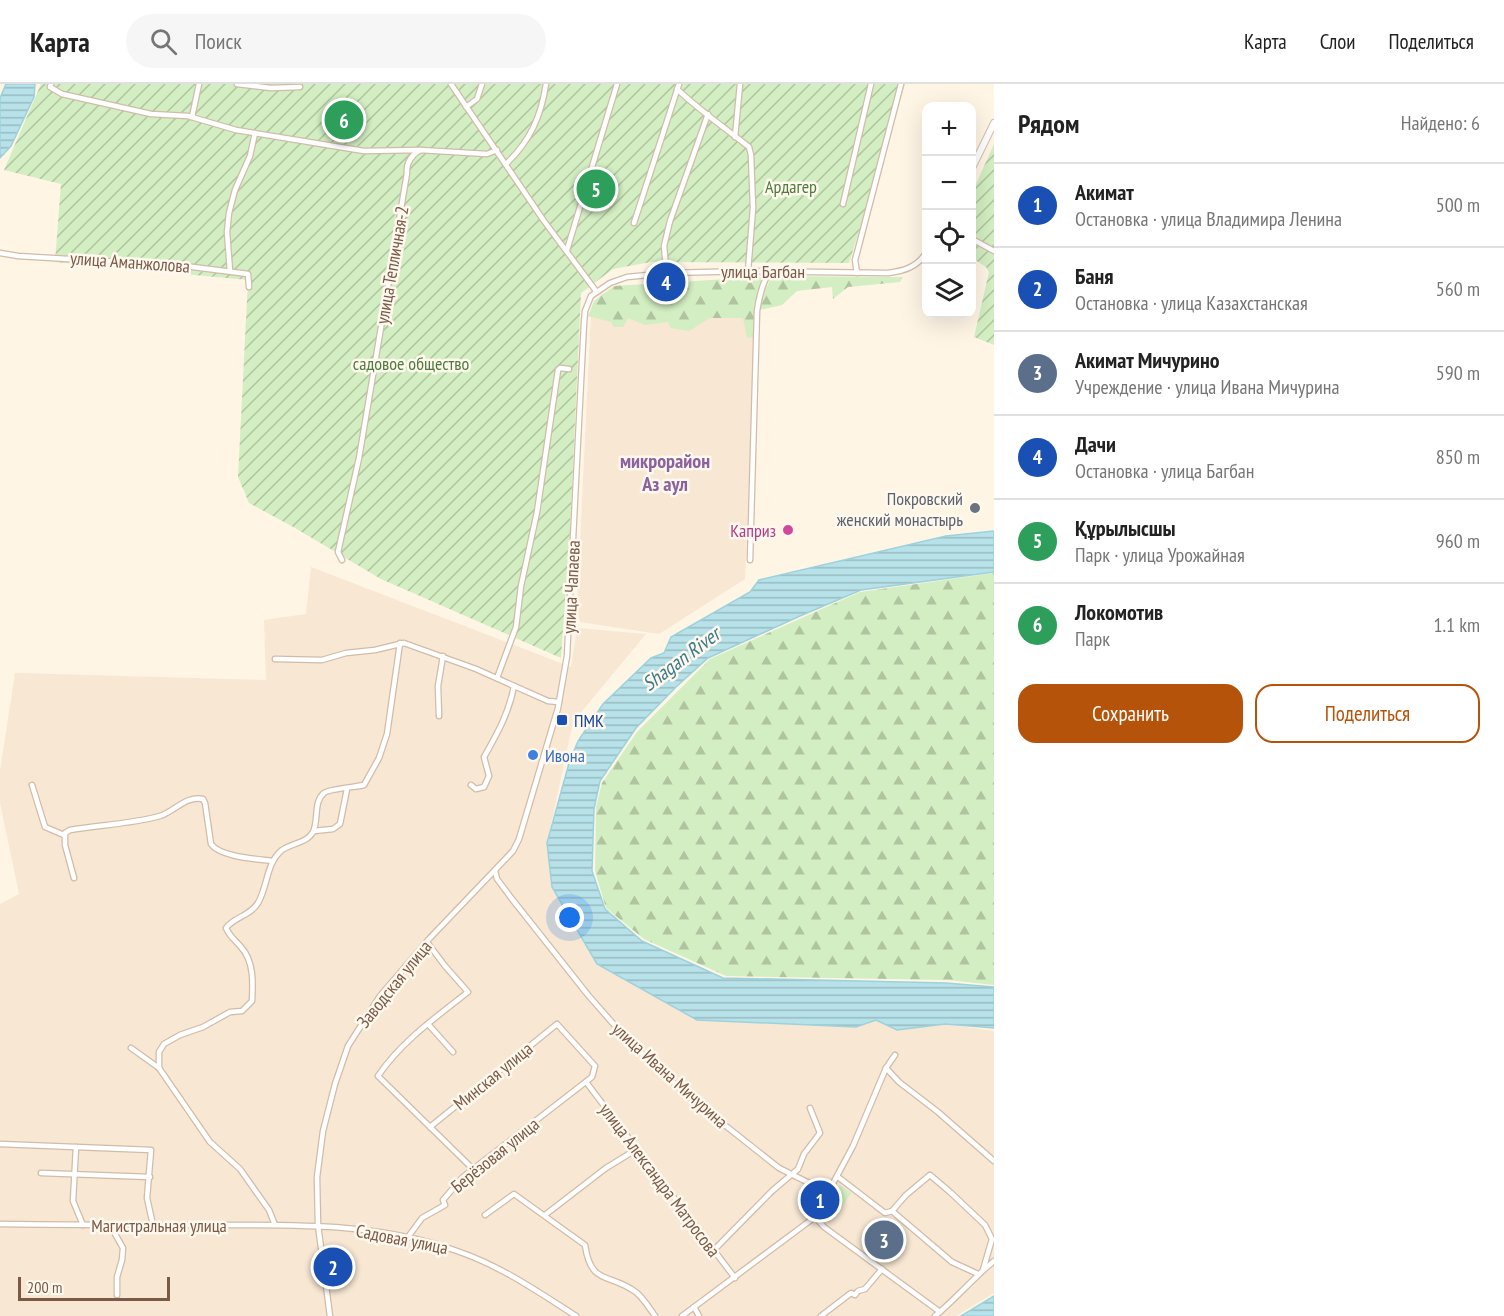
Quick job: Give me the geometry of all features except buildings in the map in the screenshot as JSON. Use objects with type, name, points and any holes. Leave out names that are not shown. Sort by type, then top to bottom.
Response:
[{"type":"street","points":[[51,84],[50,87],[62,94],[89,101],[151,114],[192,117],[236,130],[364,151],[420,150],[487,154],[497,150]]},
{"type":"street","points":[[192,117],[199,84]]},
{"type":"street","points":[[237,84],[271,88],[300,87]]},
{"type":"street","points":[[451,84],[544,221],[596,291]]},
{"type":"street","points":[[466,107],[477,99],[482,84]]},
{"type":"street","points":[[506,164],[515,156],[533,131],[544,98],[546,84]]},
{"type":"street","points":[[567,250],[617,84]]},
{"type":"street","points":[[735,137],[740,84]]},
{"type":"street","points":[[843,204],[871,84]]},
{"type":"street","points":[[857,273],[855,260],[901,84]]},
{"type":"street","points":[[678,86],[697,108],[708,114],[749,147],[753,208],[748,271]]},
{"type":"street","points":[[634,223],[678,86]]},
{"type":"street","points":[[669,273],[666,267],[664,246],[670,221],[708,114]]},
{"type":"street","points":[[976,160],[994,123]]},
{"type":"street","points":[[249,287],[248,274],[230,271],[227,232],[235,190],[250,156],[255,133]]},
{"type":"street","name":"улица Тепличная-2","points":[[342,560],[338,552],[359,458],[406,168],[413,155],[420,150]]},
{"type":"street","points":[[976,241],[994,251]]},
{"type":"street","name":"улица Аманжолова","points":[[0,252],[18,256],[92,259],[230,271]]},
{"type":"street","name":"улица Багбан","points":[[596,291],[627,277],[669,273],[748,271],[857,273],[902,271],[916,265],[922,258]]},
{"type":"street","points":[[750,560],[757,311],[762,286],[770,271]]},
{"type":"street","name":"улица Чапаева","points":[[495,871],[513,851],[519,839],[559,702],[567,656],[585,311],[587,302],[596,291]]},
{"type":"street","points":[[497,678],[516,627],[521,586],[537,512],[558,370],[560,368],[569,369]]},
{"type":"street","points":[[275,659],[322,660],[404,642],[548,700],[559,702]]},
{"type":"street","points":[[159,1068],[159,1052],[164,1044],[230,1012],[242,1011],[252,1001],[253,985],[249,959],[242,948],[230,937],[226,928],[232,920],[246,915],[256,906],[265,890],[272,861],[283,850],[307,839],[314,831],[318,802],[324,793],[332,789],[347,789],[364,785],[379,758],[387,734],[400,643]]},
{"type":"street","points":[[439,716],[438,686],[443,656]]},
{"type":"street","points":[[471,785],[476,789],[484,787],[489,776],[484,757],[510,705],[514,686]]},
{"type":"street","points":[[32,785],[45,827],[64,835]]},
{"type":"street","points":[[314,831],[333,829],[340,824],[347,789]]},
{"type":"street","points":[[64,835],[70,830],[161,816],[183,802],[198,798],[203,799],[205,803],[211,844],[214,849],[272,861]]},
{"type":"street","points":[[64,835],[74,878]]},
{"type":"street","name":"Заводская улица","points":[[330,1316],[318,1225],[317,1198],[319,1154],[341,1063],[351,1040],[369,1010],[427,942],[495,871]]},
{"type":"street","name":"улица Ивана Мичурина","points":[[495,871],[497,879],[507,893],[588,995],[631,1044],[693,1100],[779,1168],[829,1193]]},
{"type":"street","points":[[427,942],[468,992],[428,1024],[386,1064],[378,1076],[474,1170]]},
{"type":"street","points":[[428,1024],[453,1052]]},
{"type":"street","name":"Минская улица","points":[[430,1127],[557,1024],[595,1066],[592,1077]]},
{"type":"street","points":[[131,1048],[159,1068],[210,1142],[240,1169],[269,1210],[276,1225]]},
{"type":"street","points":[[682,1316],[815,1217],[838,1177],[886,1068],[895,1055]]},
{"type":"street","points":[[886,1068],[899,1082],[938,1112],[994,1161]]},
{"type":"street","name":"Берёзовая улица","points":[[408,1237],[422,1218],[445,1205],[443,1200],[463,1177],[592,1077]]},
{"type":"street","name":"улица Александра Матросова","points":[[586,1082],[735,1278]]},
{"type":"street","points":[[714,1250],[798,1169],[804,1154],[820,1133],[810,1108]]},
{"type":"street","points":[[0,1144],[151,1150],[147,1198],[153,1225]]},
{"type":"street","points":[[76,1147],[73,1201],[83,1225]]},
{"type":"street","points":[[545,1215],[606,1168],[637,1149]]},
{"type":"street","points":[[41,1173],[150,1177]]},
{"type":"street","points":[[838,1177],[885,1213],[892,1211],[906,1195],[930,1175],[985,1225],[992,1239],[980,1272]]},
{"type":"street","points":[[485,1215],[514,1194],[585,1245],[587,1259],[592,1270],[600,1277],[617,1281],[639,1294],[655,1316]]},
{"type":"street","points":[[892,1211],[952,1262],[980,1272]]},
{"type":"street","points":[[815,1217],[824,1227],[940,1312]]},
{"type":"street","name":"Магистральная улица","points":[[0,1224],[318,1225]]},
{"type":"street","points":[[110,1225],[123,1248],[117,1276],[117,1295]]},
{"type":"street","name":"Садовая улица","points":[[318,1225],[408,1237],[455,1250],[498,1268],[576,1316]]},
{"type":"street","points":[[935,1316],[994,1261]]},
{"type":"street","points":[[821,1316],[851,1293],[855,1295],[858,1291],[865,1289],[882,1269]]},
{"type":"street","points":[[694,1308],[699,1316]]},
{"type":"shaded area","points":[[758,281],[745,579],[659,634],[580,622],[577,607],[591,315],[601,294],[637,285]]},
{"type":"shaded area","points":[[311,567],[571,667],[577,628],[646,634],[573,722],[547,843],[597,964],[856,1027],[876,1020],[897,1030],[945,1024],[994,1031],[994,1293],[956,1316],[0,1316],[0,904],[19,894],[0,803],[0,771],[15,673],[266,680],[264,620],[306,614]]},
{"type":"green space","name":"садовое общество","points":[[41,84],[905,84],[849,263],[651,262],[613,269],[581,293],[570,530],[561,658],[381,579],[249,503],[238,477],[248,280],[55,262],[61,184],[4,170]]},
{"type":"green space","points":[[994,144],[994,345],[974,337],[989,272],[976,261],[976,184]]},
{"type":"green space","points":[[772,276],[903,277],[900,282],[848,287],[833,299],[832,287],[797,291],[782,305],[755,311],[755,337],[747,338],[743,318],[710,318],[689,331],[671,328],[668,322],[645,325],[628,318],[623,327],[614,327],[611,322],[588,316],[594,301],[614,286],[760,277],[767,286]]},
{"type":"green space","points":[[994,573],[994,985],[948,980],[726,976],[644,939],[606,908],[595,871],[596,807],[602,783],[637,732],[710,659],[860,592]]},
{"type":"green space","points":[[840,1185],[851,1193],[839,1211],[828,1204]]},
{"type":"water","points":[[6,84],[35,84],[34,97],[11,146],[0,158],[0,98]]},
{"type":"water","name":"Shagan River","points":[[994,531],[994,572],[861,590],[708,658],[636,728],[600,781],[594,809],[592,871],[605,909],[642,941],[723,978],[946,983],[994,987],[994,1028],[945,1024],[897,1030],[876,1020],[856,1027],[697,1020],[597,964],[552,887],[547,843],[569,763],[578,741],[603,704],[651,658],[664,653],[671,637],[750,592],[759,580],[946,536]]},
{"type":"water","points":[[994,1296],[994,1316],[961,1316]]},
{"type":"place","name":"Локомотив","points":[[344,120]]},
{"type":"place","name":"Құрылысшы","points":[[596,189]]},
{"type":"place","name":"Дачи","points":[[666,282]]},
{"type":"place","name":"Покровский женский монастырь","points":[[975,508]]},
{"type":"place","name":"Каприз","points":[[788,530]]},
{"type":"place","name":"ПМК","points":[[562,720]]},
{"type":"place","name":"Ивона","points":[[533,755]]},
{"type":"place","name":"Акимат","points":[[820,1200]]},
{"type":"place","name":"Акимат Мичурино","points":[[884,1240]]},
{"type":"place","name":"Баня","points":[[333,1267]]},
{"type":"district","name":"микрорайон Аз аул","points":[[665,472]]},
{"type":"park label","name":"Ардагер","points":[[791,186]]}]
